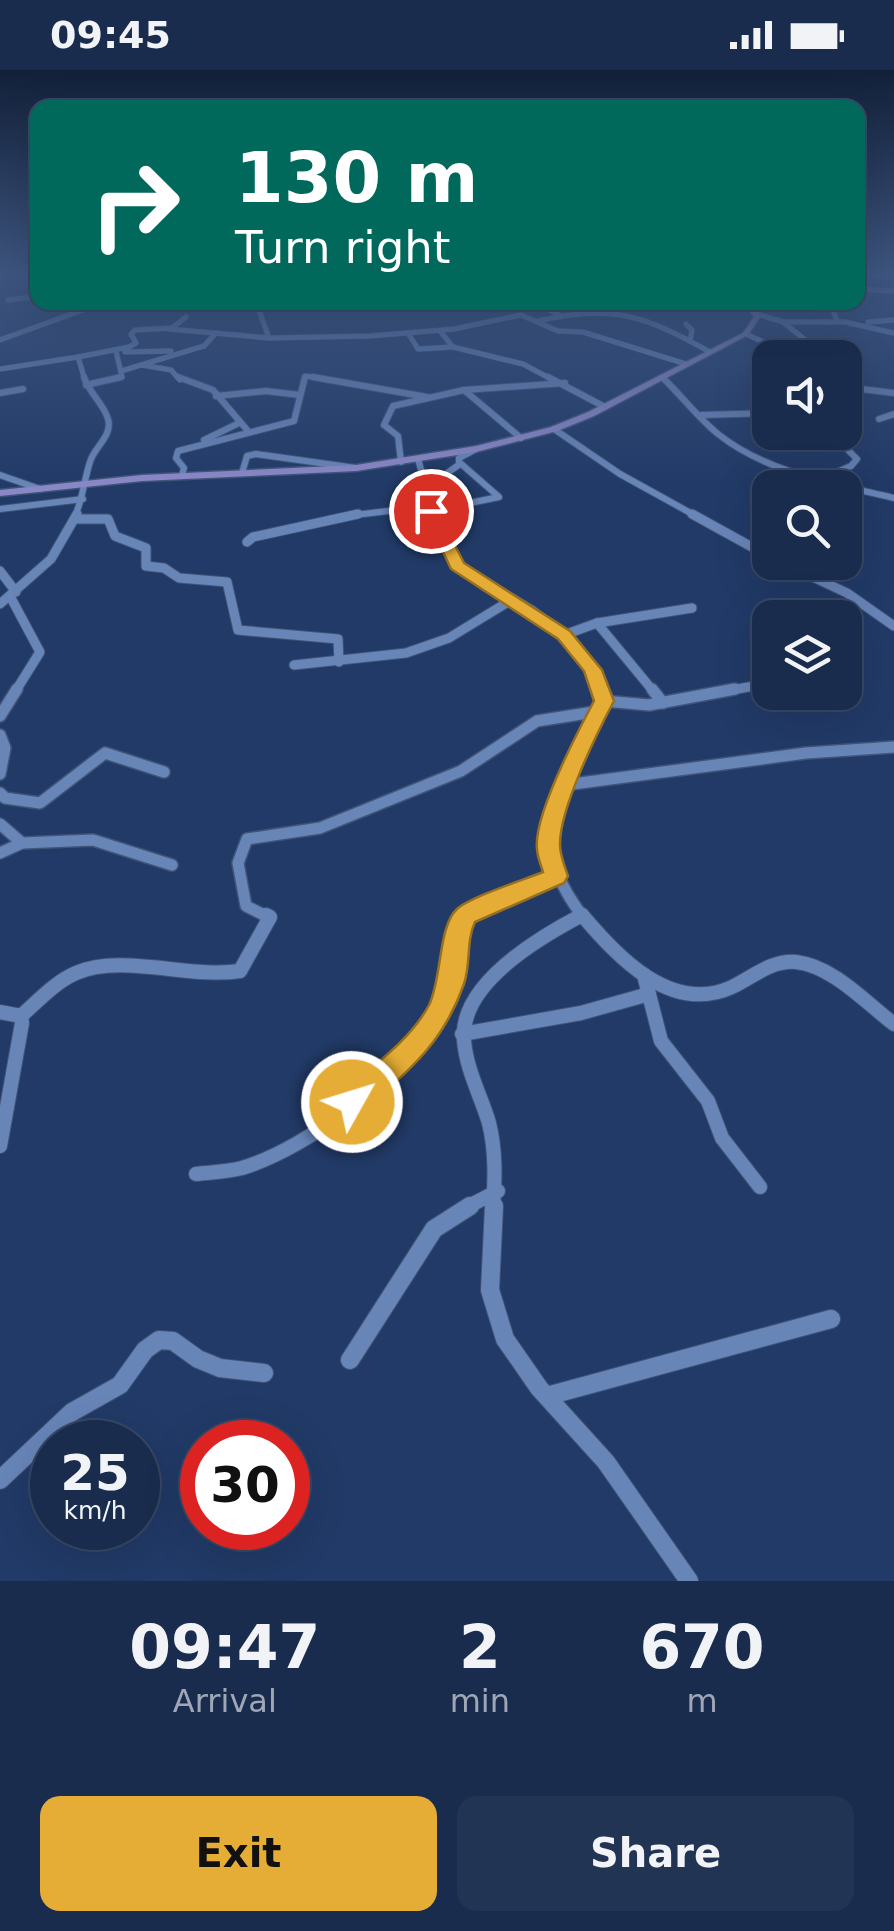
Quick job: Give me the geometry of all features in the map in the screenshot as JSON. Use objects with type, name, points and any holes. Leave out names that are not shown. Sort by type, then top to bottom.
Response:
[{"type":"street","points":[[116,352],[135,343]]},
{"type":"street","points":[[121,371],[210,343]]},
{"type":"street","points":[[414,343],[418,349],[453,347],[514,361],[565,383],[606,407]]},
{"type":"street","points":[[449,343],[453,347]]},
{"type":"street","points":[[617,343],[686,364]]},
{"type":"street","points":[[693,343],[710,352]]},
{"type":"street","points":[[0,493],[182,476],[356,468],[476,449],[554,429],[606,407],[729,343]]},
{"type":"street","points":[[0,369],[116,352],[190,350]]},
{"type":"street","points":[[86,385],[120,378],[116,352]]},
{"type":"street","points":[[0,604],[51,559],[75,518],[87,484],[90,459],[110,425],[86,385],[78,358]]},
{"type":"street","points":[[142,365],[171,370],[181,381],[213,390],[248,431]]},
{"type":"street","points":[[191,446],[291,424],[297,418],[304,378],[315,375],[427,397]]},
{"type":"street","points":[[663,378],[716,433],[736,446],[795,470]]},
{"type":"street","points":[[401,462],[398,436],[384,423],[393,406],[464,390],[565,383]]},
{"type":"street","points":[[862,388],[894,393]]},
{"type":"street","points":[[0,393],[23,389]]},
{"type":"street","points":[[464,390],[521,438]]},
{"type":"street","points":[[216,396],[266,391],[300,395]]},
{"type":"street","points":[[700,415],[752,414]]},
{"type":"street","points":[[878,419],[894,414]]},
{"type":"street","points":[[182,476],[184,468],[176,454],[239,423]]},
{"type":"street","points":[[554,429],[649,492],[752,547]]},
{"type":"street","points":[[247,542],[252,537],[370,511],[430,508],[499,497],[460,464],[459,458],[476,449]]},
{"type":"street","points":[[842,470],[857,459],[848,450]]},
{"type":"street","points":[[242,473],[243,462],[256,454],[278,454],[356,468]]},
{"type":"street","points":[[418,460],[430,508],[457,566],[513,598],[564,635],[593,670],[602,706],[565,784],[548,847],[556,876],[582,915],[644,976],[682,992],[708,994],[787,960],[810,965],[894,1024]]},
{"type":"street","points":[[426,488],[460,464]]},
{"type":"street","points":[[0,475],[40,489]]},
{"type":"street","points":[[862,491],[894,498]]},
{"type":"street","points":[[0,508],[83,499]]},
{"type":"street","points":[[75,518],[108,519],[115,536],[147,549],[146,566],[164,568],[179,578],[227,582],[238,630],[338,638],[339,662]]},
{"type":"street","points":[[0,571],[40,652],[0,716]]},
{"type":"street","points":[[819,580],[847,593],[894,626]]},
{"type":"street","points":[[294,665],[374,659],[432,645],[513,598]]},
{"type":"street","points":[[564,635],[597,623],[692,608]]},
{"type":"street","points":[[597,623],[663,703]]},
{"type":"street","points":[[0,1146],[21,1016],[83,970],[185,974],[240,971],[270,918],[246,906],[238,864],[247,839],[320,828],[461,771],[537,721],[602,706],[663,703],[752,687]]},
{"type":"street","points":[[0,735],[5,748],[0,774]]},
{"type":"street","points":[[565,784],[806,753],[894,747]]},
{"type":"street","points":[[0,793],[5,798],[40,803],[105,754],[164,772]]},
{"type":"street","points":[[0,824],[22,843]]},
{"type":"street","points":[[0,853],[22,843],[93,840],[172,864]]},
{"type":"street","points":[[196,1174],[243,1168],[283,1151],[388,1074],[419,1044],[440,1012],[453,978],[459,926],[466,915],[556,876]]},
{"type":"street","points":[[582,915],[515,954],[476,1001],[462,1034],[493,1138],[498,1192],[488,1265],[490,1299],[503,1336],[522,1370],[608,1464],[689,1581]]},
{"type":"street","points":[[644,976],[661,1041],[708,1100],[722,1138],[760,1187]]},
{"type":"street","points":[[462,1034],[564,1016],[649,994]]},
{"type":"street","points":[[0,1012],[21,1016]]},
{"type":"street","points":[[350,1360],[434,1229],[498,1192]]},
{"type":"street","points":[[547,1396],[831,1319]]},
{"type":"street","points":[[0,1480],[72,1412],[120,1385],[145,1350],[159,1340],[173,1341],[198,1360],[220,1368],[264,1372]]},
{"type":"route","points":[[352,1102],[419,1044],[440,1012],[453,978],[459,926],[466,915],[556,876],[548,847],[550,831],[565,784],[604,701],[593,670],[564,635],[510,596],[457,566],[431,511]]}]
